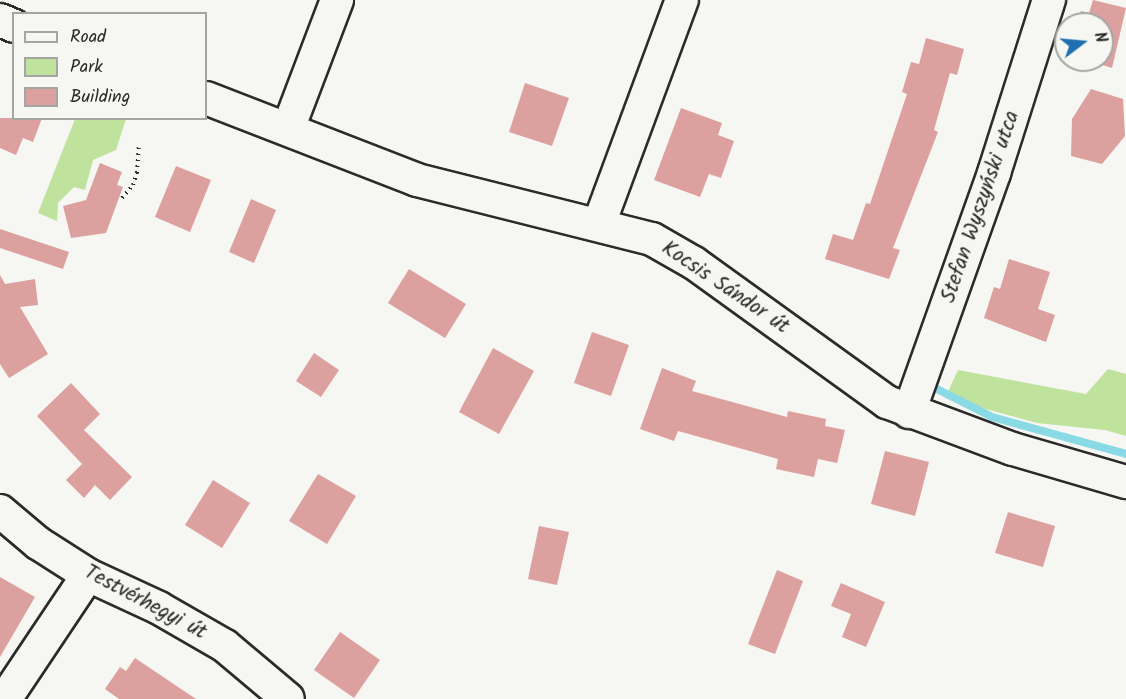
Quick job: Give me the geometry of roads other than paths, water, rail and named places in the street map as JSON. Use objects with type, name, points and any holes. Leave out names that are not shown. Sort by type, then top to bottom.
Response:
[{"type":"street","points":[[288,129],[338,0]]},
{"type":"street","points":[[599,224],[682,0]]},
{"type":"street","name":"Stefan Wyszyński utca","points":[[909,412],[994,173],[1049,0]]},
{"type":"street","name":"Kocsis Sándor út","points":[[207,98],[417,180],[652,239],[694,263],[887,402],[1013,449],[1126,482]]},
{"type":"street","name":"Testvérhegyi út","points":[[0,511],[38,543],[88,575],[159,608],[225,646],[288,699]]},
{"type":"street","points":[[5,699],[88,575]]},
{"type":"waterway","points":[[931,386],[992,417],[1126,454]]}]
